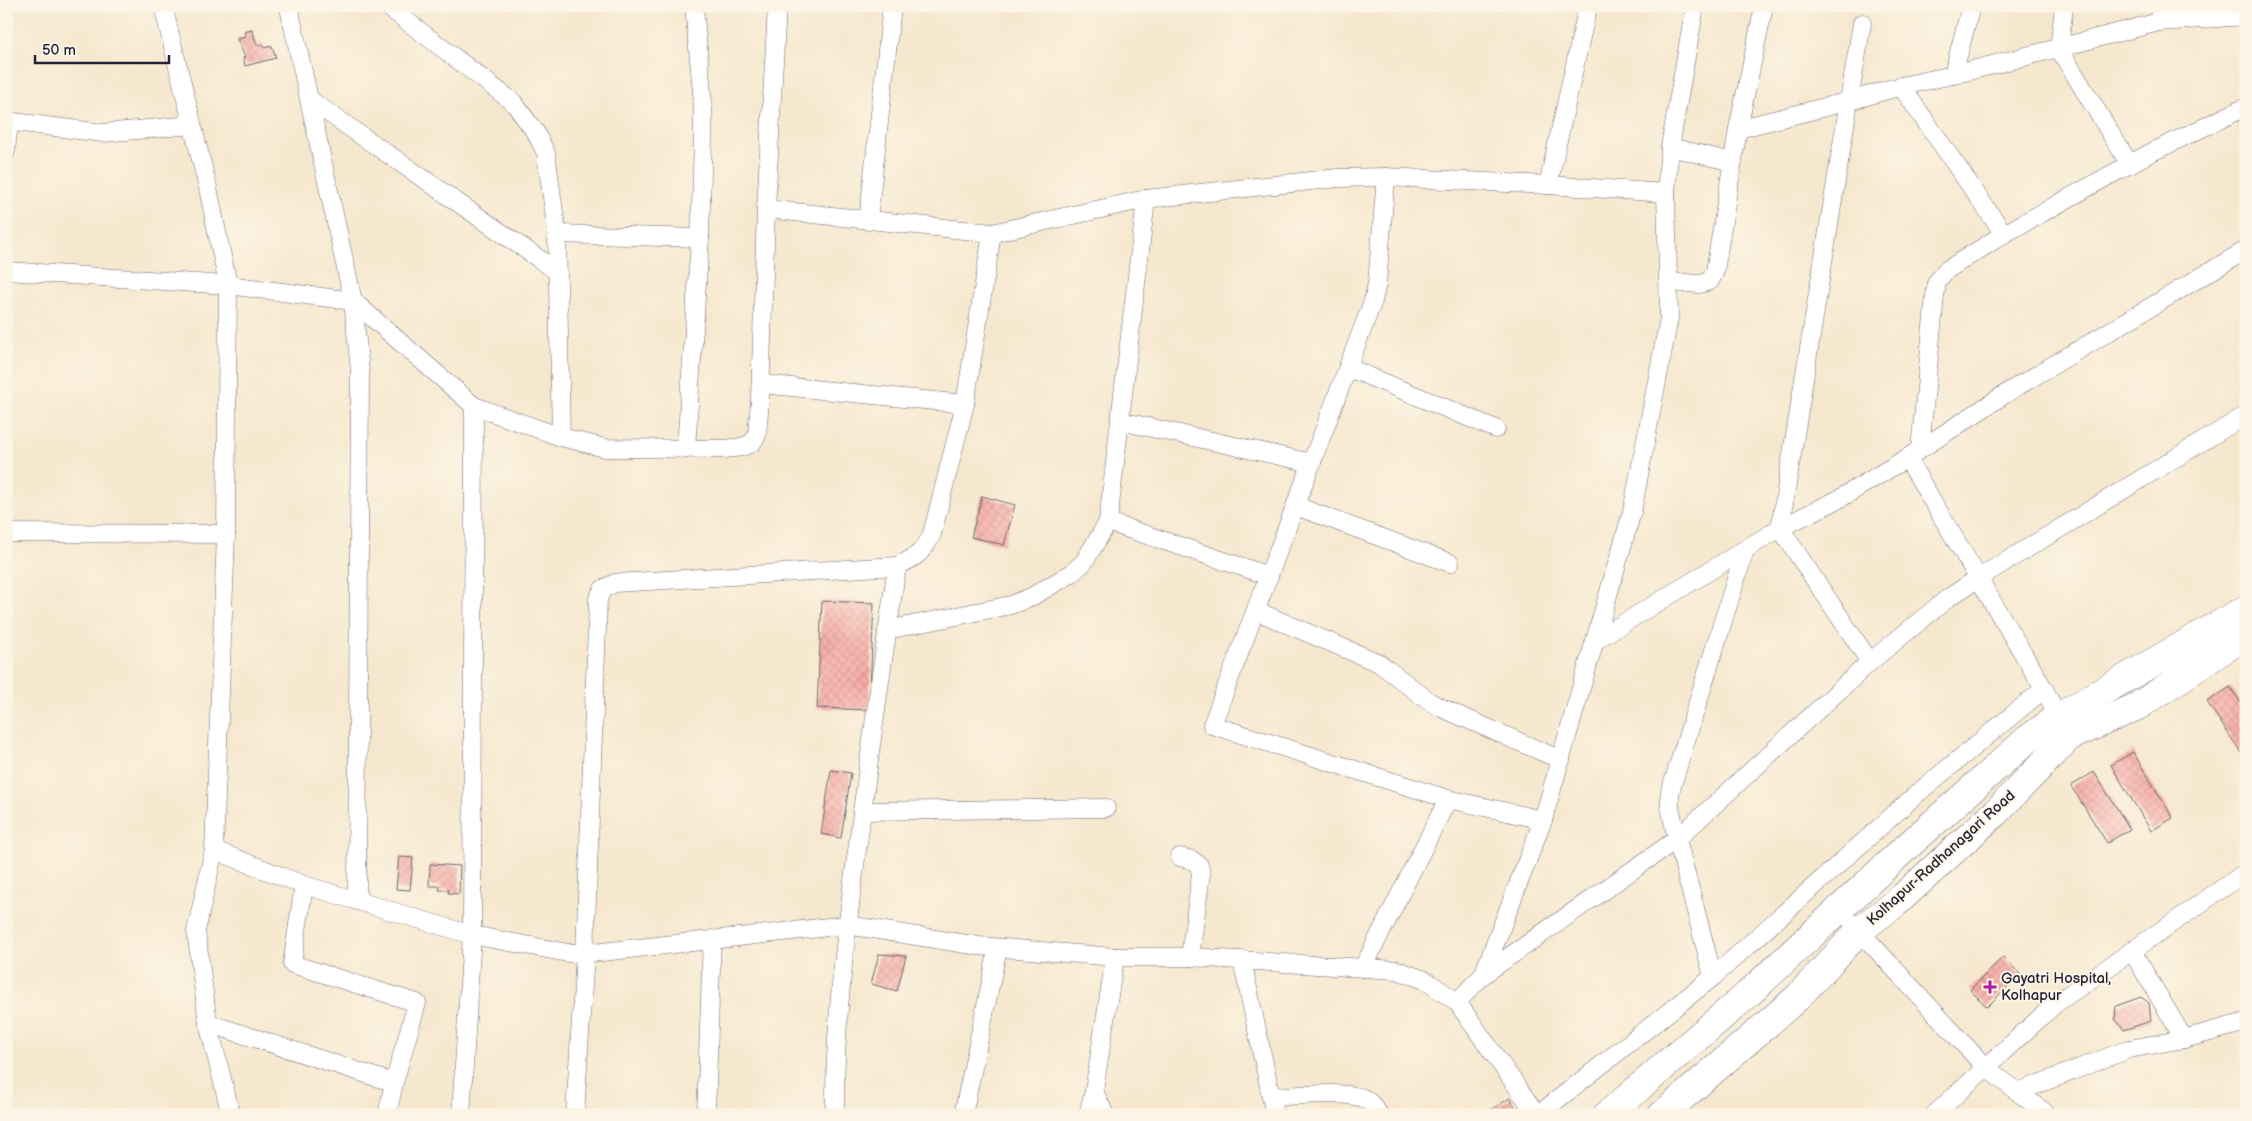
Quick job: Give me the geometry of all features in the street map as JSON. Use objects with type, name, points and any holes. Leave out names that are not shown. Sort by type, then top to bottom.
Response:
[{"type":"main road","points":[[1607,1115],[1746,995],[2029,738],[2064,727],[2246,609]]},
{"type":"main road","name":"Kolhapur-Radhanagari Road","points":[[1662,1115],[1797,998],[1860,930],[1896,903],[1996,812],[2064,727],[2138,706],[2246,635]]},
{"type":"street","points":[[162,6],[208,188],[228,284],[226,534],[214,850],[196,931],[208,1023],[231,1115]]},
{"type":"street","points":[[293,6],[290,12],[353,301],[360,371],[356,901]]},
{"type":"street","points":[[387,6],[513,102],[536,133],[546,152],[557,234],[561,437]]},
{"type":"street","points":[[686,449],[700,238],[703,103],[694,6]]},
{"type":"street","points":[[6,272],[228,284],[353,301],[474,406],[561,437],[606,448],[725,449],[742,447],[752,443],[757,435],[761,384],[766,209],[778,6]]},
{"type":"street","points":[[868,221],[892,6]]},
{"type":"street","points":[[1548,185],[1588,6]]},
{"type":"street","points":[[1483,975],[1543,820],[1632,512],[1668,318],[1669,282],[1666,192],[1670,147],[1695,6]]},
{"type":"street","points":[[1669,282],[1700,284],[1710,281],[1715,271],[1738,129],[1764,6]]},
{"type":"street","points":[[1953,75],[1971,6]]},
{"type":"street","points":[[2064,6],[2059,49],[2130,165]]},
{"type":"street","points":[[1738,129],[1900,86],[2059,49],[2160,14],[2246,16]]},
{"type":"street","points":[[1862,23],[1780,528],[1870,662]]},
{"type":"street","points":[[1900,86],[2004,234]]},
{"type":"street","points":[[310,100],[558,272]]},
{"type":"street","points":[[2064,727],[2044,689],[1978,579],[1914,454],[1937,282],[1945,271],[2004,234],[2148,154],[2246,107]]},
{"type":"street","points":[[6,151],[8,121],[103,133],[192,125]]},
{"type":"street","points":[[1670,147],[1734,162]]},
{"type":"street","points":[[766,209],[868,221],[992,232],[1146,199],[1338,178],[1386,177],[1666,192]]},
{"type":"street","points":[[1386,177],[1377,284],[1349,368],[1212,725],[1448,798],[1543,820]]},
{"type":"street","points":[[887,630],[1011,604],[1032,596],[1072,573],[1084,562],[1108,522],[1146,199]]},
{"type":"street","points":[[575,1115],[584,953],[598,599],[604,589],[615,583],[897,566],[917,556],[926,547],[932,534],[965,404],[992,232]]},
{"type":"street","points":[[557,234],[700,238]]},
{"type":"street","points":[[1596,640],[1780,528],[1839,499],[1914,454],[2013,390],[2246,250]]},
{"type":"street","points":[[1349,368],[1496,429]]},
{"type":"street","points":[[761,384],[965,404]]},
{"type":"street","points":[[461,1115],[472,934],[474,406]]},
{"type":"street","points":[[1457,1002],[1483,975],[1677,839],[1870,662],[1948,598],[2246,415]]},
{"type":"street","points":[[1120,421],[1312,463]]},
{"type":"street","points":[[1296,506],[1450,563]]},
{"type":"street","points":[[1108,522],[1269,576]]},
{"type":"street","points":[[6,533],[226,534]]},
{"type":"street","points":[[1713,977],[1677,839],[1670,807],[1670,792],[1745,550]]},
{"type":"street","points":[[835,1115],[834,1086],[847,925],[870,744],[897,566]]},
{"type":"street","points":[[1256,611],[1379,663],[1430,702],[1561,760]]},
{"type":"street","points":[[214,850],[304,885],[356,901],[472,934],[568,953],[584,953],[847,925],[998,948],[1114,957],[1190,957],[1397,970],[1425,980],[1457,1002],[1538,1115],[1713,977],[1919,792],[2044,689]]},
{"type":"street","points":[[1363,968],[1448,798]]},
{"type":"street","points":[[862,811],[1106,808]]},
{"type":"street","points":[[1180,857],[1192,860],[1199,866],[1201,874],[1190,957]]},
{"type":"street","points":[[1934,1115],[2056,1004],[2246,872]]},
{"type":"street","points":[[304,885],[292,964],[417,1003],[394,1083],[387,1115]]},
{"type":"street","points":[[1838,911],[1860,930],[1985,1067],[2048,1115]]},
{"type":"street","points":[[706,1115],[712,939]]},
{"type":"street","points":[[963,1115],[998,948]]},
{"type":"street","points":[[2132,951],[2184,1039]]},
{"type":"street","points":[[1088,1115],[1094,1091],[1114,957]]},
{"type":"street","points":[[1242,960],[1275,1115]]},
{"type":"street","points":[[2018,1092],[2110,1055],[2153,1043],[2184,1039],[2246,1022]]},
{"type":"street","points":[[208,1023],[394,1083]]},
{"type":"street","points":[[1094,1091],[1105,1115]]},
{"type":"street","points":[[1271,1097],[1349,1095],[1364,1099],[1375,1106],[1379,1115]]},
{"type":"building","points":[[252,30],[257,45],[263,44],[264,48],[272,46],[276,58],[245,66],[243,58],[245,57],[237,39],[246,37],[244,32]]},
{"type":"building","points":[[982,496],[1015,505],[1004,545],[971,537]]},
{"type":"building","points":[[822,601],[874,603],[869,710],[817,708]]},
{"type":"building","points":[[2230,687],[2246,710],[2246,760],[2207,702]]},
{"type":"building","points":[[2133,752],[2173,818],[2151,831],[2111,765]]},
{"type":"building","points":[[831,770],[851,773],[841,838],[821,834]]},
{"type":"building","points":[[2094,772],[2130,829],[2107,843],[2071,786]]},
{"type":"building","points":[[399,857],[413,858],[410,890],[396,889]]},
{"type":"building","points":[[430,864],[460,866],[459,894],[448,893],[449,890],[439,890],[440,886],[429,886]]},
{"type":"building","points":[[879,954],[906,956],[897,991],[871,984]]},
{"type":"building","points":[[2003,957],[2020,974],[1987,1007],[1970,990]]},
{"type":"building","points":[[2141,997],[2149,1003],[2151,1021],[2124,1030],[2115,1019],[2116,1006]]},
{"type":"building","points":[[1510,1098],[1519,1114],[1482,1115]]},
{"type":"place","name":"Gayatri Hospital, Kolhapur","points":[[1990,987]]}]
